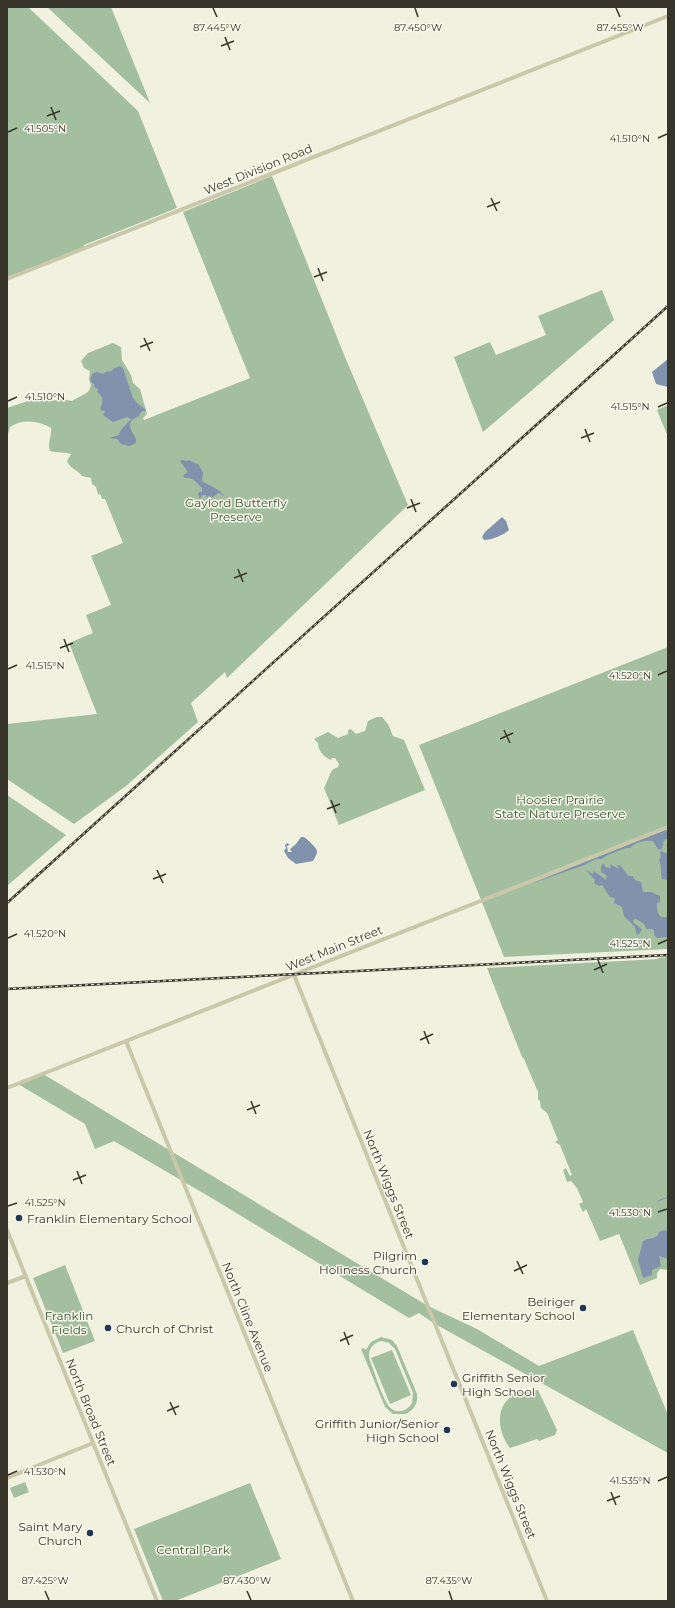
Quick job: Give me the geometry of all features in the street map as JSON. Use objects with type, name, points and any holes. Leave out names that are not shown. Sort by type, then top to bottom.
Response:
[{"type":"street","name":"West Division Road","points":[[7,279],[668,16]]},
{"type":"street","name":"West Main Street","points":[[7,1088],[668,827]]},
{"type":"street","name":"North Wiggs Street","points":[[294,975],[547,1601]]},
{"type":"street","name":"North Cline Avenue","points":[[126,1041],[352,1601]]},
{"type":"street","name":"North Broad Street","points":[[7,1230],[157,1601]]},
{"type":"street","points":[[7,1283],[26,1276]]},
{"type":"street","points":[[7,1478],[93,1443]]},
{"type":"green space","points":[[7,7],[28,7],[138,111],[177,208],[84,245],[84,248],[7,277]]},
{"type":"green space","points":[[47,7],[111,7],[150,103]]},
{"type":"green space","name":"Gaylord Butterfly Preserve","points":[[272,176],[345,357],[408,505],[227,678],[225,672],[191,703],[198,722],[126,786],[74,824],[7,779],[7,724],[97,714],[69,643],[93,633],[86,615],[111,605],[91,556],[123,543],[105,499],[102,499],[101,495],[98,494],[96,487],[92,484],[91,478],[82,476],[70,466],[67,461],[71,454],[50,451],[49,445],[51,428],[41,423],[25,422],[15,424],[10,427],[8,434],[7,408],[37,398],[51,401],[62,399],[72,401],[88,392],[91,386],[89,379],[90,371],[84,368],[81,361],[88,353],[113,343],[121,347],[122,360],[131,375],[133,383],[140,389],[147,414],[143,418],[144,420],[250,378],[183,212]]},
{"type":"green space","points":[[602,290],[614,320],[483,432],[454,357],[490,342],[496,355],[546,335],[538,316]]},
{"type":"green space","points":[[668,405],[668,437],[657,410]]},
{"type":"green space","name":"Hoosier Prairie State Nature Preserve","points":[[668,647],[668,949],[504,957],[419,745]]},
{"type":"green space","points":[[377,717],[382,717],[388,724],[393,736],[404,740],[425,790],[339,825],[324,788],[332,770],[338,767],[339,764],[335,758],[332,758],[331,760],[320,751],[318,743],[314,739],[328,732],[338,738],[348,734],[348,730],[351,729],[356,734],[365,731],[368,721]]},
{"type":"green space","points":[[7,795],[66,835],[7,886]]},
{"type":"green space","points":[[668,957],[668,1270],[660,1269],[657,1273],[657,1278],[640,1285],[619,1234],[600,1241],[586,1209],[583,1212],[579,1204],[583,1202],[577,1188],[571,1181],[567,1182],[563,1170],[566,1168],[570,1176],[572,1175],[560,1145],[555,1142],[558,1140],[547,1113],[541,1108],[540,1101],[538,1099],[538,1092],[522,1057],[487,968],[659,959],[657,958]]},
{"type":"green space","points":[[43,1074],[428,1306],[477,1329],[539,1366],[633,1330],[668,1415],[668,1453],[435,1324],[419,1313],[409,1318],[215,1200],[114,1141],[95,1149],[85,1124],[18,1084]]},
{"type":"green space","name":"Franklin Fields","points":[[65,1265],[95,1341],[63,1353],[33,1278]]},
{"type":"green space","points":[[381,1337],[392,1340],[397,1346],[417,1394],[417,1401],[411,1411],[405,1414],[393,1414],[385,1407],[361,1349],[364,1348],[366,1350],[371,1342]],"holes":[[[381,1341],[389,1343],[395,1349],[413,1393],[412,1403],[407,1409],[401,1411],[394,1410],[385,1401],[369,1357],[372,1346]]]},
{"type":"green space","points":[[392,1350],[411,1395],[390,1404],[371,1358]]},
{"type":"green space","points":[[538,1390],[557,1430],[555,1435],[539,1441],[537,1439],[510,1448],[505,1441],[500,1425],[502,1409],[512,1396],[520,1392]]},
{"type":"green space","points":[[25,1482],[29,1492],[14,1498],[10,1488]]},
{"type":"green space","name":"Central Park","points":[[250,1483],[281,1559],[175,1601],[163,1601],[134,1529]]},
{"type":"water","points":[[668,359],[668,387],[656,384],[652,372]]},
{"type":"water","points":[[120,366],[123,368],[133,398],[146,411],[142,411],[139,416],[134,418],[130,423],[136,443],[130,446],[121,444],[117,439],[109,438],[119,435],[120,431],[131,419],[127,417],[113,422],[103,415],[105,411],[100,410],[102,398],[97,392],[98,389],[94,387],[94,384],[90,381],[92,374],[97,372],[103,374]]},
{"type":"water","points":[[189,460],[199,465],[203,473],[202,481],[223,494],[225,497],[218,493],[213,497],[208,496],[207,499],[206,495],[202,495],[200,499],[198,494],[199,492],[202,492],[202,488],[192,479],[184,478],[183,475],[188,472],[180,461]]},
{"type":"water","points":[[502,517],[506,521],[509,530],[497,537],[484,540],[482,537],[485,532]]},
{"type":"water","points":[[668,829],[668,840],[666,839],[662,843],[664,844],[661,850],[658,849],[653,841],[640,842],[630,848],[626,848],[601,859],[596,859],[582,866],[530,884]]},
{"type":"water","points":[[301,837],[310,842],[316,848],[317,852],[313,861],[296,864],[288,858],[284,851],[286,848],[285,845],[287,843],[289,844],[287,846],[288,852],[292,852],[290,849]]},
{"type":"water","points":[[661,851],[668,854],[668,880],[662,879],[659,860],[661,857]]},
{"type":"water","points":[[604,863],[605,867],[611,868],[610,864],[619,869],[617,865],[621,866],[628,876],[633,876],[635,880],[641,882],[643,892],[651,892],[660,896],[660,902],[657,903],[658,911],[661,917],[668,917],[668,937],[657,938],[654,935],[654,930],[647,929],[643,923],[636,919],[633,920],[634,923],[642,930],[638,935],[636,933],[635,927],[624,916],[622,907],[614,903],[615,898],[610,897],[602,885],[599,886],[594,883],[595,880],[586,870],[593,874],[594,871],[606,880],[607,876],[601,872],[601,866]]},
{"type":"water","points":[[664,1230],[668,1231],[668,1259],[659,1256],[661,1266],[652,1270],[652,1275],[643,1278],[638,1260],[643,1241],[657,1236],[659,1232]]},
{"type":"waterway","points":[[658,1201],[668,1197]]},
{"type":"railway","points":[[7,903],[668,306]]},
{"type":"railway","points":[[7,989],[668,955]]},
{"type":"place","name":"Franklin Elementary School","points":[[19,1218]]},
{"type":"place","name":"Pilgrim Holiness Church","points":[[425,1262]]},
{"type":"place","name":"Beiriger Elementary School","points":[[583,1308]]},
{"type":"place","name":"Church of Christ","points":[[108,1328]]},
{"type":"place","name":"Griffith Senior High School","points":[[454,1384]]},
{"type":"place","name":"Griffith Junior/Senior High School","points":[[447,1430]]},
{"type":"place","name":"Saint Mary Church","points":[[90,1533]]}]
